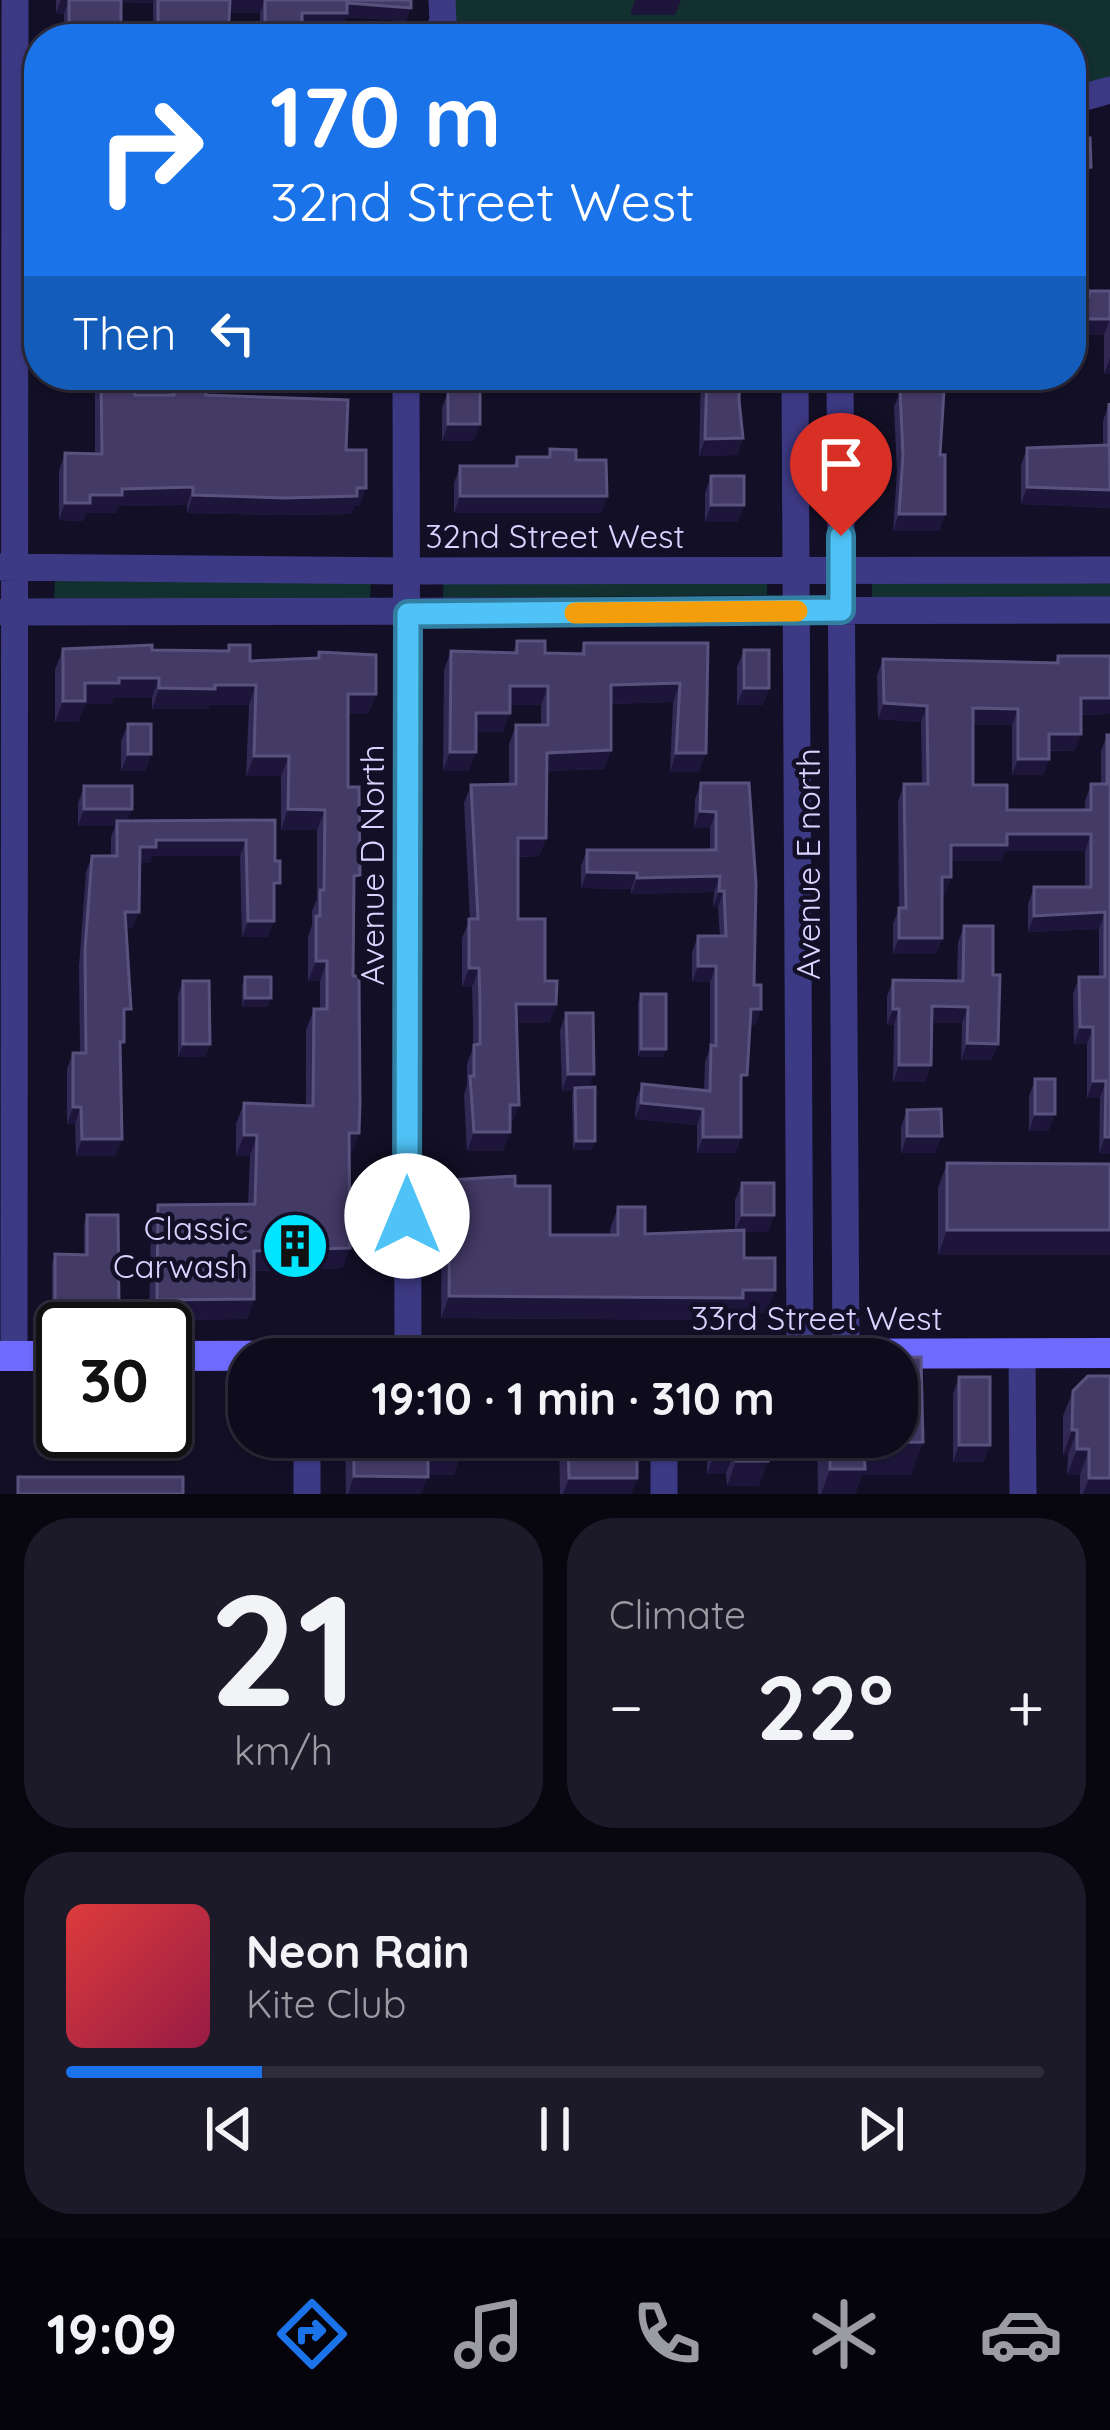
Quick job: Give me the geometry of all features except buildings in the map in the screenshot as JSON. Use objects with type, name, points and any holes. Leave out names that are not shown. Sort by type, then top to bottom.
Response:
[{"type":"main road","name":"33rd Street West","points":[[918,1353],[1110,1353]]},
{"type":"main road","name":"33rd Street West","points":[[192,1356],[228,1357]]},
{"type":"street","points":[[7,1356],[8,567],[15,0]]},
{"type":"street","name":"Avenue D North","points":[[406,390],[408,1338]]},
{"type":"street","name":"Avenue E north","points":[[795,390],[800,1338]]},
{"type":"street","name":"Avenue E north","points":[[840,390],[846,1338]]},
{"type":"street","name":"32nd Street West","points":[[8,567],[406,572],[1110,570]]},
{"type":"street","points":[[9,612],[1110,610]]},
{"type":"street","points":[[1022,1353],[1023,1494]]},
{"type":"street","points":[[307,1458],[307,1494]]},
{"type":"street","points":[[664,1458],[664,1494]]},
{"type":"green space","points":[[442,0],[1110,0],[1110,90],[1086,97],[1086,24],[443,21]]},
{"type":"green space","points":[[1110,575],[1110,599],[872,597],[872,577]]},
{"type":"green space","points":[[444,577],[767,578],[767,595],[443,598]]},
{"type":"green space","points":[[55,579],[371,579],[370,599],[60,602],[54,598]]},
{"type":"slow traffic","points":[[575,613],[797,611]]},
{"type":"place","name":"Classic Carwash","points":[[295,1246]]},
{"type":"route","points":[[407,1216],[408,614],[841,610],[841,536]]}]
